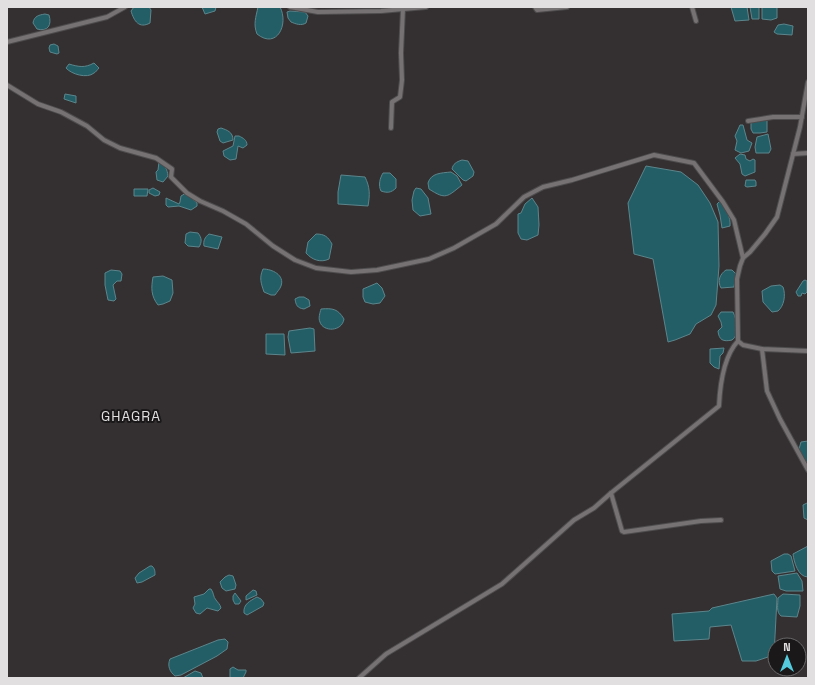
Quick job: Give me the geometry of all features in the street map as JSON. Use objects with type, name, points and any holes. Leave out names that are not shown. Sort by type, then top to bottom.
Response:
[{"type":"street","points":[[7,42],[107,17],[125,7]]},
{"type":"street","points":[[290,7],[318,12],[356,12],[426,7]]},
{"type":"street","points":[[535,7],[537,10],[567,7]]},
{"type":"street","points":[[692,7],[696,21]]},
{"type":"street","points":[[391,128],[392,102],[400,97],[402,80],[401,52],[403,9]]},
{"type":"street","points":[[742,258],[750,252],[777,217],[802,117],[808,82]]},
{"type":"street","points":[[7,84],[38,104],[61,112],[87,126],[104,140],[120,148],[156,158],[172,169],[171,177],[187,193],[246,224],[273,246],[295,260],[316,268],[351,272],[377,270],[430,259],[454,248],[496,224],[524,197],[543,188],[654,155],[694,163],[723,202],[734,220],[742,258],[737,279],[738,341],[733,346],[720,386],[719,406],[594,508],[574,520],[502,584],[386,654],[360,678]]},
{"type":"street","points":[[748,121],[772,117],[802,117]]},
{"type":"street","points":[[793,154],[808,153]]},
{"type":"street","points":[[738,341],[743,345],[762,349],[808,351]]},
{"type":"street","points":[[762,349],[767,391],[808,470]]},
{"type":"street","points":[[611,493],[617,516],[622,531],[624,532],[701,521],[721,520]]},
{"type":"water","points":[[134,7],[149,7],[151,10],[150,23],[143,25],[135,21],[131,11]]},
{"type":"water","points":[[202,7],[216,7],[215,11],[205,14]]},
{"type":"water","points":[[258,7],[280,7],[283,21],[282,27],[275,37],[270,39],[264,38],[257,34],[255,24]]},
{"type":"water","points":[[731,7],[747,7],[749,20],[735,21]]},
{"type":"water","points":[[750,7],[759,7],[759,19],[752,19]]},
{"type":"water","points":[[762,7],[777,7],[777,18],[771,20],[762,19]]},
{"type":"water","points":[[287,12],[305,12],[308,16],[306,23],[300,25],[291,22],[288,18]]},
{"type":"water","points":[[39,15],[49,15],[50,19],[48,27],[41,30],[37,29],[33,23],[34,19]]},
{"type":"water","points":[[784,24],[793,26],[792,35],[777,34],[774,32],[778,25]]},
{"type":"water","points":[[54,44],[58,46],[59,53],[57,54],[50,52],[50,45]]},
{"type":"water","points":[[94,63],[99,68],[95,73],[87,76],[75,74],[66,68],[69,64],[76,66],[88,66]]},
{"type":"water","points":[[65,94],[76,96],[76,103],[64,99]]},
{"type":"water","points":[[765,119],[767,121],[767,132],[753,133],[751,129],[751,122]]},
{"type":"water","points":[[740,125],[743,125],[747,140],[752,143],[749,151],[741,153],[735,150],[737,141],[735,136]]},
{"type":"water","points":[[221,128],[231,133],[233,140],[223,143],[220,141],[217,132],[218,129]]},
{"type":"water","points":[[768,134],[771,149],[769,153],[756,153],[755,147],[757,137]]},
{"type":"water","points":[[235,136],[243,138],[247,145],[243,148],[238,146],[236,159],[230,160],[224,156],[223,151],[233,146]]},
{"type":"water","points":[[740,154],[745,155],[746,159],[750,161],[753,159],[755,160],[755,172],[745,176],[742,174],[740,164],[735,158]]},
{"type":"water","points":[[462,160],[468,161],[474,172],[473,176],[466,181],[452,169],[455,163]]},
{"type":"water","points":[[159,162],[165,166],[168,174],[163,182],[157,180],[156,172],[158,170]]},
{"type":"water","points":[[646,166],[681,172],[698,185],[710,203],[718,222],[719,266],[716,305],[711,315],[696,324],[690,334],[668,342],[653,259],[634,254],[628,203]]},
{"type":"water","points":[[451,172],[457,176],[462,185],[453,192],[443,196],[429,189],[428,183],[431,177],[437,174]]},
{"type":"water","points":[[383,173],[390,173],[396,179],[396,188],[391,192],[381,191],[380,182]]},
{"type":"water","points":[[341,175],[365,177],[369,191],[368,206],[338,204],[338,192]]},
{"type":"water","points":[[746,180],[755,180],[756,186],[745,186]]},
{"type":"water","points":[[153,188],[160,192],[159,195],[155,196],[149,193],[149,190]]},
{"type":"water","points":[[416,188],[421,189],[428,198],[431,214],[420,216],[413,210],[412,200]]},
{"type":"water","points":[[134,189],[148,189],[147,196],[134,196]]},
{"type":"water","points":[[186,193],[197,203],[197,206],[191,210],[179,206],[168,207],[166,205],[166,198],[179,204],[181,196]]},
{"type":"water","points":[[532,198],[538,207],[538,235],[527,240],[521,239],[518,233],[518,214],[521,213],[525,204]]},
{"type":"water","points":[[720,201],[728,213],[730,220],[730,226],[722,228],[717,204]]},
{"type":"water","points":[[190,232],[198,233],[201,240],[199,247],[188,246],[185,243],[186,234]]},
{"type":"water","points":[[209,234],[222,237],[218,249],[204,246],[206,236]]},
{"type":"water","points":[[316,234],[326,236],[332,244],[329,259],[323,261],[317,260],[306,253],[308,242]]},
{"type":"water","points":[[263,269],[274,271],[281,279],[281,286],[275,295],[264,292],[261,280]]},
{"type":"water","points":[[111,270],[120,271],[122,274],[121,281],[117,281],[113,285],[116,299],[114,301],[108,300],[105,285],[105,273]]},
{"type":"water","points":[[726,270],[732,270],[736,274],[734,287],[721,288],[719,283],[720,278]]},
{"type":"water","points":[[163,276],[172,280],[173,293],[170,301],[158,305],[152,292],[153,277]]},
{"type":"water","points":[[805,280],[807,281],[807,292],[805,294],[802,293],[801,296],[798,296],[796,292]]},
{"type":"water","points":[[377,283],[382,288],[385,296],[380,303],[373,304],[365,302],[363,297],[363,289]]},
{"type":"water","points":[[780,285],[784,290],[783,303],[778,311],[772,312],[763,302],[762,291],[771,286]]},
{"type":"water","points":[[304,297],[309,300],[310,306],[304,309],[298,307],[295,299]]},
{"type":"water","points":[[321,309],[332,309],[337,311],[344,319],[343,323],[336,328],[325,328],[319,320]]},
{"type":"water","points":[[721,312],[733,312],[737,323],[737,331],[735,338],[732,340],[722,340],[719,336],[718,331],[722,327],[718,316]]},
{"type":"water","points":[[310,328],[314,329],[315,351],[291,353],[288,337],[289,331]]},
{"type":"water","points":[[266,334],[284,334],[285,355],[266,354]]},
{"type":"water","points":[[724,348],[723,353],[720,356],[719,369],[710,363],[710,349]]},
{"type":"water","points":[[808,441],[808,463],[805,461],[799,449],[801,442]]},
{"type":"water","points":[[807,503],[808,520],[804,518],[803,505]]},
{"type":"water","points":[[808,546],[808,577],[799,572],[793,554]]},
{"type":"water","points":[[784,554],[791,556],[795,571],[775,574],[772,571],[771,561]]},
{"type":"water","points":[[150,566],[154,568],[155,575],[137,583],[135,578],[139,573]]},
{"type":"water","points":[[797,573],[802,581],[803,591],[786,591],[780,589],[778,576]]},
{"type":"water","points":[[229,575],[233,576],[236,585],[235,589],[226,591],[222,588],[220,582]]},
{"type":"water","points":[[209,589],[212,590],[214,598],[221,608],[218,611],[207,608],[200,614],[196,613],[193,608],[195,604],[194,597],[204,594]]},
{"type":"water","points":[[253,590],[256,591],[257,595],[246,600],[246,596]]},
{"type":"water","points":[[235,593],[241,601],[239,604],[235,604],[233,600]]},
{"type":"water","points":[[774,594],[777,598],[775,637],[767,637],[767,657],[756,661],[742,661],[731,625],[710,627],[709,639],[674,641],[672,614],[709,611],[712,608]]},
{"type":"water","points":[[783,594],[800,595],[800,606],[797,617],[781,616],[779,614],[778,598]]},
{"type":"water","points":[[257,597],[264,603],[263,606],[247,615],[244,613],[246,605]]},
{"type":"water","points":[[225,639],[228,642],[227,649],[217,656],[181,675],[175,676],[170,671],[170,659],[218,640]]},
{"type":"water","points":[[233,667],[238,670],[246,670],[243,678],[230,678],[230,669]]},
{"type":"water","points":[[195,671],[201,673],[203,678],[183,678]]},
{"type":"district","name":"GHAGRA","points":[[131,416]]}]
